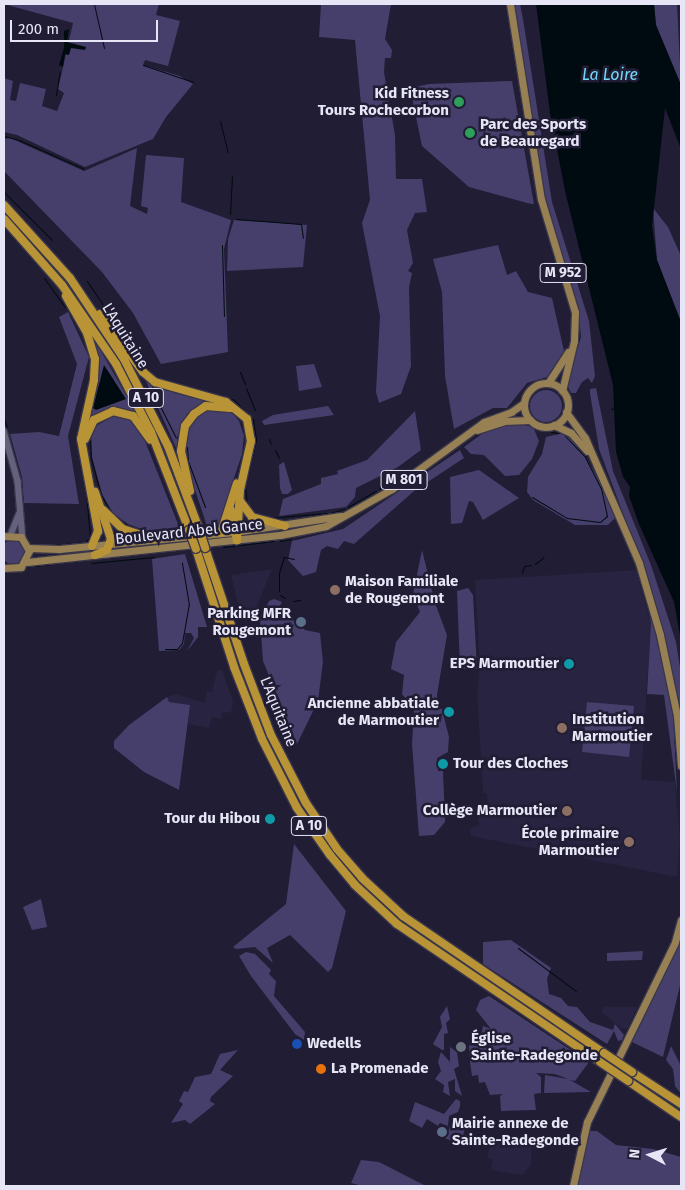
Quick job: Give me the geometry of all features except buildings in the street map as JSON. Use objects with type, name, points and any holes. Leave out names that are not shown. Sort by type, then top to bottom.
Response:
[{"type":"highway","name":"L'Aquitaine","points":[[4,205],[81,294],[143,393],[193,511],[238,647],[279,752],[326,834],[355,871],[388,904],[461,957],[681,1104]]},
{"type":"highway","name":"L'Aquitaine","points":[[4,219],[56,277],[116,364],[162,457],[196,549],[230,654],[270,756],[318,840],[354,885],[382,911],[462,969],[681,1117]]},
{"type":"highway","points":[[56,277],[87,333],[95,359],[94,380],[81,439],[98,531],[92,546]]},
{"type":"highway","points":[[81,294],[110,325],[148,378],[170,388],[226,402],[244,414],[251,440],[239,499],[236,532]]},
{"type":"highway","points":[[193,511],[181,440],[190,417],[210,405],[234,410],[247,430],[247,452],[221,533]]},
{"type":"highway","points":[[95,555],[107,550],[111,544],[85,445],[87,430],[98,416],[113,411],[133,416],[162,457]]},
{"type":"highway","points":[[239,499],[252,517],[285,526]]},
{"type":"highway","points":[[231,505],[237,540]]},
{"type":"highway","points":[[100,508],[123,529],[154,540]]},
{"type":"main road","name":"M 952","points":[[510,4],[541,199],[572,302],[574,340],[562,391]]},
{"type":"main road","points":[[574,340],[548,383],[529,391],[524,403],[530,420],[539,426],[554,425],[571,433],[594,459]]},
{"type":"main road","points":[[548,383],[562,391],[567,402],[566,412],[554,425]]},
{"type":"main road","name":"Boulevard Abel Gance","points":[[27,562],[237,540],[310,530],[352,514],[484,422],[511,412],[524,403]]},
{"type":"main road","points":[[566,412],[585,438],[639,563],[650,596],[676,716],[681,766]]},
{"type":"main road","name":"Boulevard Abel Gance","points":[[467,434],[504,421],[530,420]]},
{"type":"main road","name":"Boulevard Abel Gance","points":[[29,548],[92,546],[236,532],[285,526],[352,514]]},
{"type":"main road","points":[[7,535],[23,539],[29,548],[27,562]]},
{"type":"main road","name":"M 801","points":[[4,568],[15,569],[27,562]]},
{"type":"main road","points":[[573,1186],[585,1126],[675,942],[681,920]]},
{"type":"street","points":[[4,431],[18,481],[23,539]]},
{"type":"street","points":[[7,535],[20,510]]},
{"type":"shaded area","points":[[4,4],[159,4],[156,15],[180,21],[168,66],[145,60],[143,65],[180,76],[193,84],[166,117],[153,139],[85,167],[17,135],[4,132],[4,78],[13,81],[10,100],[16,101],[20,83],[46,89],[42,106],[57,111],[64,93],[58,89],[73,23]]},
{"type":"shaded area","points":[[321,4],[391,4],[385,39],[392,50],[391,58],[385,58],[384,72],[395,135],[396,179],[422,179],[427,212],[415,213],[407,230],[413,263],[408,271],[412,273],[409,287],[411,366],[401,394],[379,403],[376,392],[380,316],[362,223],[370,200],[355,40],[319,37]]},
{"type":"shaded area","points":[[513,4],[520,4],[523,19],[552,202],[589,321],[595,376],[592,383],[588,378],[582,382],[576,393],[571,393],[567,385],[581,337],[578,305],[544,198]]},
{"type":"shaded area","points":[[654,4],[677,4],[681,85],[656,25]]},
{"type":"shaded area","name":"Parc des Sports de Beauregard","points":[[512,81],[534,204],[469,187],[422,146],[410,88],[429,84]]},
{"type":"shaded area","points":[[10,138],[84,171],[137,148],[130,206],[147,214],[148,208],[141,206],[146,155],[184,158],[181,202],[231,220],[224,249],[228,352],[161,364],[133,313],[102,272],[4,171],[4,139]]},
{"type":"shaded area","points":[[653,208],[668,227],[681,256],[681,322],[657,260]]},
{"type":"shaded area","points":[[234,220],[307,225],[303,267],[227,271],[228,239]]},
{"type":"shaded area","points":[[498,245],[507,275],[516,271],[528,292],[552,298],[564,351],[547,377],[527,383],[507,408],[493,408],[454,429],[445,376],[442,292],[433,259]]},
{"type":"shaded area","points":[[68,312],[89,357],[68,436],[79,504],[24,503],[22,477],[10,434],[39,432],[59,436],[77,364],[59,317]]},
{"type":"shaded area","points":[[94,339],[137,414],[118,408],[107,409],[98,413],[85,428],[99,371]]},
{"type":"shaded area","points":[[314,364],[322,387],[299,391],[296,366]]},
{"type":"shaded area","points":[[145,379],[174,393],[213,402],[201,404],[187,414],[177,437],[177,450]]},
{"type":"shaded area","points":[[596,388],[613,471],[651,565],[676,642],[681,674],[681,727],[665,642],[646,575],[599,449],[590,393],[590,389]]},
{"type":"shaded area","points":[[546,390],[558,394],[562,406],[558,418],[546,422],[534,418],[530,406],[534,394]]},
{"type":"shaded area","points":[[328,406],[334,415],[264,425],[262,421],[273,415]]},
{"type":"shaded area","points":[[218,408],[231,412],[239,421],[244,436],[242,454],[218,526],[214,528],[207,526],[187,466],[185,447],[187,432],[194,420],[205,411]]},
{"type":"shaded area","points":[[415,411],[421,450],[398,467],[356,488],[355,497],[346,507],[279,516],[283,499],[321,484],[321,478],[338,474],[337,471],[367,460]]},
{"type":"shaded area","points":[[115,415],[135,422],[141,431],[180,529],[147,531],[128,524],[114,514],[103,497],[91,454],[91,438],[96,426]]},
{"type":"shaded area","points":[[516,423],[533,427],[539,441],[532,459],[519,475],[505,476],[484,455],[471,454],[464,447],[490,428]]},
{"type":"shaded area","points":[[564,433],[580,447],[601,484],[615,518],[608,525],[575,525],[533,500],[527,492],[528,477],[542,454],[546,437]]},
{"type":"shaded area","points":[[460,450],[464,458],[414,491],[354,544],[344,541],[338,549],[327,546],[321,550],[316,572],[303,576],[288,560],[292,541],[343,529]]},
{"type":"shaded area","points":[[284,462],[292,490],[288,494],[282,494],[280,488],[279,465]]},
{"type":"shaded area","points":[[479,470],[519,498],[483,520],[473,502],[469,501],[462,523],[451,524],[450,477]]},
{"type":"shaded area","points":[[13,540],[22,543],[25,552],[22,561],[13,564],[4,561],[1,552],[4,543]]},
{"type":"shaded area","points":[[422,550],[435,603],[447,635],[437,695],[438,708],[442,709],[449,737],[448,752],[437,758],[438,771],[443,771],[445,822],[434,835],[419,836],[412,744],[414,709],[402,694],[404,675],[391,669],[396,642],[420,612],[413,594]]},
{"type":"shaded area","points":[[185,554],[207,627],[198,627],[198,637],[187,651],[194,638],[191,633],[185,633],[184,644],[179,650],[159,651],[152,559]]},
{"type":"shaded area","points":[[272,569],[256,608],[247,621],[242,620],[231,575]]},
{"type":"shaded area","name":"Institution Marmoutier","points":[[636,570],[651,623],[641,780],[675,782],[680,839],[677,877],[471,836],[470,828],[479,826],[478,816],[488,814],[487,793],[483,793],[477,690],[480,669],[475,580]]},
{"type":"shaded area","points":[[468,588],[473,595],[477,669],[460,669],[457,591]]},
{"type":"shaded area","points":[[274,599],[282,602],[280,606],[305,630],[320,633],[323,662],[318,701],[297,744],[263,661],[260,620],[269,601]]},
{"type":"shaded area","points":[[649,612],[673,715],[677,792],[664,695],[647,694],[651,623]]},
{"type":"shaded area","points":[[217,670],[222,670],[233,701],[231,713],[223,712],[221,719],[212,717],[209,728],[188,724],[190,705],[169,702],[167,697],[177,694],[204,703],[207,691],[212,692]]},
{"type":"shaded area","points":[[167,697],[169,702],[190,705],[179,790],[144,772],[114,748],[114,741],[129,725]]},
{"type":"shaded area","points":[[587,702],[634,706],[629,757],[582,752]]},
{"type":"shaded area","points":[[294,844],[346,911],[332,968],[328,972],[290,935],[267,948],[273,963],[255,947],[236,949],[233,947],[286,904]]},
{"type":"shaded area","points":[[41,899],[47,927],[32,930],[23,907]]},
{"type":"shaded area","points":[[511,940],[551,968],[547,979],[549,994],[561,998],[568,1006],[577,1007],[590,1022],[613,1030],[615,1024],[624,1035],[622,1040],[618,1041],[614,1031],[607,1044],[483,964],[483,942]]},
{"type":"shaded area","points":[[681,941],[681,981],[663,1057],[632,1042]]},
{"type":"shaded area","points":[[643,951],[642,960],[607,961],[607,953]]},
{"type":"shaded area","points":[[246,952],[255,954],[271,970],[269,974],[276,981],[274,996],[305,1032],[304,1040],[295,1034],[251,976],[239,956]]},
{"type":"shaded area","points":[[489,996],[589,1062],[575,1081],[570,1080],[591,1092],[544,1093],[545,1075],[568,1079],[555,1074],[536,1073],[541,1077],[541,1093],[534,1094],[536,1110],[501,1111],[500,1096],[503,1094],[490,1095],[485,1082],[479,1083],[478,1075],[472,1076],[470,1062],[469,1045],[479,1046],[483,1026],[491,1029],[476,1010],[480,1000]]},
{"type":"shaded area","points":[[447,1006],[450,1019],[446,1023],[448,1033],[444,1034],[444,1050],[442,1050],[433,1044],[442,1027],[440,1017]]},
{"type":"shaded area","points":[[603,1007],[637,1007],[628,1028],[622,1029],[601,1012]]},
{"type":"shaded area","points":[[671,1046],[681,1066],[681,1094],[675,1086],[673,1069],[666,1060]]},
{"type":"shaded area","points":[[450,1047],[457,1052],[459,1066],[454,1069],[462,1096],[455,1091],[455,1079],[448,1082],[450,1096],[443,1092],[444,1085],[435,1079],[441,1071],[438,1062],[441,1052],[450,1062]]},
{"type":"shaded area","points":[[238,1050],[220,1070],[233,1076],[211,1097],[210,1101],[215,1104],[190,1124],[185,1120],[171,1123],[183,1104],[179,1101],[184,1091],[188,1092],[195,1077],[211,1074],[220,1054]]},
{"type":"shaded area","points":[[456,1099],[460,1101],[460,1106],[458,1112],[449,1116],[448,1126],[440,1123],[438,1126],[427,1119],[422,1128],[409,1121],[415,1102],[444,1114]]},
{"type":"shaded area","points":[[451,1125],[465,1128],[461,1144],[444,1138]]},
{"type":"shaded area","points":[[590,1131],[597,1131],[616,1145],[653,1149],[681,1157],[681,1186],[578,1186]]},
{"type":"shaded area","points":[[532,1136],[531,1164],[523,1175],[491,1170],[493,1159],[487,1158],[492,1139]]},
{"type":"shaded area","points":[[361,1160],[379,1162],[426,1186],[363,1186],[351,1183]]},
{"type":"water","name":"La Loire","points":[[536,4],[654,4],[656,25],[681,85],[681,149],[665,108],[652,226],[657,260],[681,322],[681,641],[674,602],[639,524],[629,496],[630,487],[623,477],[616,452],[613,385],[565,191],[550,113]]},
{"type":"water","points":[[69,29],[67,42],[86,47],[85,50],[71,48],[69,55],[65,54],[63,67],[59,65],[64,48],[64,31]]},
{"type":"water","points":[[104,365],[126,399],[96,410],[93,408]]},
{"type":"waterway","points":[[94,4],[104,48]]},
{"type":"waterway","points":[[143,65],[193,82]]},
{"type":"waterway","points":[[56,95],[60,71]]},
{"type":"waterway","points":[[220,121],[228,152]]},
{"type":"waterway","points":[[4,136],[19,140],[84,169]]},
{"type":"waterway","points":[[230,214],[232,176]]},
{"type":"waterway","points":[[4,192],[52,240]]},
{"type":"waterway","points":[[236,219],[301,224],[303,238]]},
{"type":"waterway","points":[[222,245],[224,316]]},
{"type":"waterway","points":[[44,278],[65,307]]},
{"type":"waterway","points":[[87,281],[144,366],[155,376]]},
{"type":"waterway","points":[[240,372],[245,384]]},
{"type":"waterway","points":[[152,386],[155,395]]},
{"type":"waterway","points":[[246,388],[255,410]]},
{"type":"waterway","points":[[199,391],[234,400],[253,420],[256,440],[245,486],[247,505]]},
{"type":"waterway","points":[[157,400],[176,438]]},
{"type":"waterway","points":[[53,545],[85,542],[90,537],[86,493],[76,438],[84,402]]},
{"type":"waterway","points":[[611,409],[615,408]]},
{"type":"waterway","points":[[4,419],[7,427]]},
{"type":"waterway","points":[[551,432],[559,433]]},
{"type":"waterway","points":[[90,436],[91,458],[100,492],[111,513]]},
{"type":"waterway","points":[[565,436],[585,457],[601,488],[607,516],[600,522]]},
{"type":"waterway","points":[[269,439],[271,444]]},
{"type":"waterway","points":[[187,447],[188,461],[205,507]]},
{"type":"waterway","points":[[275,450],[279,458]]},
{"type":"waterway","points":[[379,489],[393,479]]},
{"type":"waterway","points":[[348,507],[376,491]]},
{"type":"waterway","points":[[532,497],[567,518],[600,522]]},
{"type":"waterway","points":[[330,513],[344,509]]},
{"type":"waterway","points":[[251,510],[258,515]]},
{"type":"waterway","points":[[269,518],[327,513]]},
{"type":"waterway","points":[[118,519],[131,528]]},
{"type":"waterway","points":[[140,531],[178,532]]},
{"type":"waterway","points":[[280,541],[291,539]]},
{"type":"waterway","points":[[223,547],[274,541]]},
{"type":"waterway","points":[[91,563],[154,557]]},
{"type":"waterway","points":[[279,591],[279,573],[284,557],[294,559]]},
{"type":"waterway","points":[[535,564],[544,557]]},
{"type":"waterway","points":[[165,649],[177,649],[182,643],[189,605],[182,563]]},
{"type":"waterway","points":[[35,566],[51,564]]},
{"type":"waterway","points":[[522,573],[524,566],[531,565]]},
{"type":"waterway","points":[[280,595],[285,598]]},
{"type":"waterway","points":[[293,601],[300,600]]},
{"type":"waterway","points":[[518,948],[576,991]]},
{"type":"place","name":"Kid Fitness Tours Rochecorbon","points":[[459,102]]},
{"type":"place","name":"Parc des Sports de Beauregard","points":[[470,133]]},
{"type":"place","name":"Maison Familiale de Rougemont","points":[[335,590]]},
{"type":"place","name":"Parking MFR Rougemont","points":[[301,622]]},
{"type":"place","name":"EPS Marmoutier","points":[[569,664]]},
{"type":"place","name":"Ancienne abbatiale de Marmoutier","points":[[449,712]]},
{"type":"place","name":"Institution Marmoutier","points":[[562,728]]},
{"type":"place","name":"Tour des Cloches","points":[[443,764]]},
{"type":"place","name":"Collège Marmoutier","points":[[567,811]]},
{"type":"place","name":"Tour du Hibou","points":[[270,819]]},
{"type":"place","name":"École primaire Marmoutier","points":[[629,842]]},
{"type":"place","name":"Wedells","points":[[297,1044]]},
{"type":"place","name":"Église Sainte-Radegonde","points":[[461,1047]]},
{"type":"place","name":"La Promenade","points":[[321,1069]]},
{"type":"place","name":"Mairie annexe de Sainte-Radegonde","points":[[442,1132]]}]
